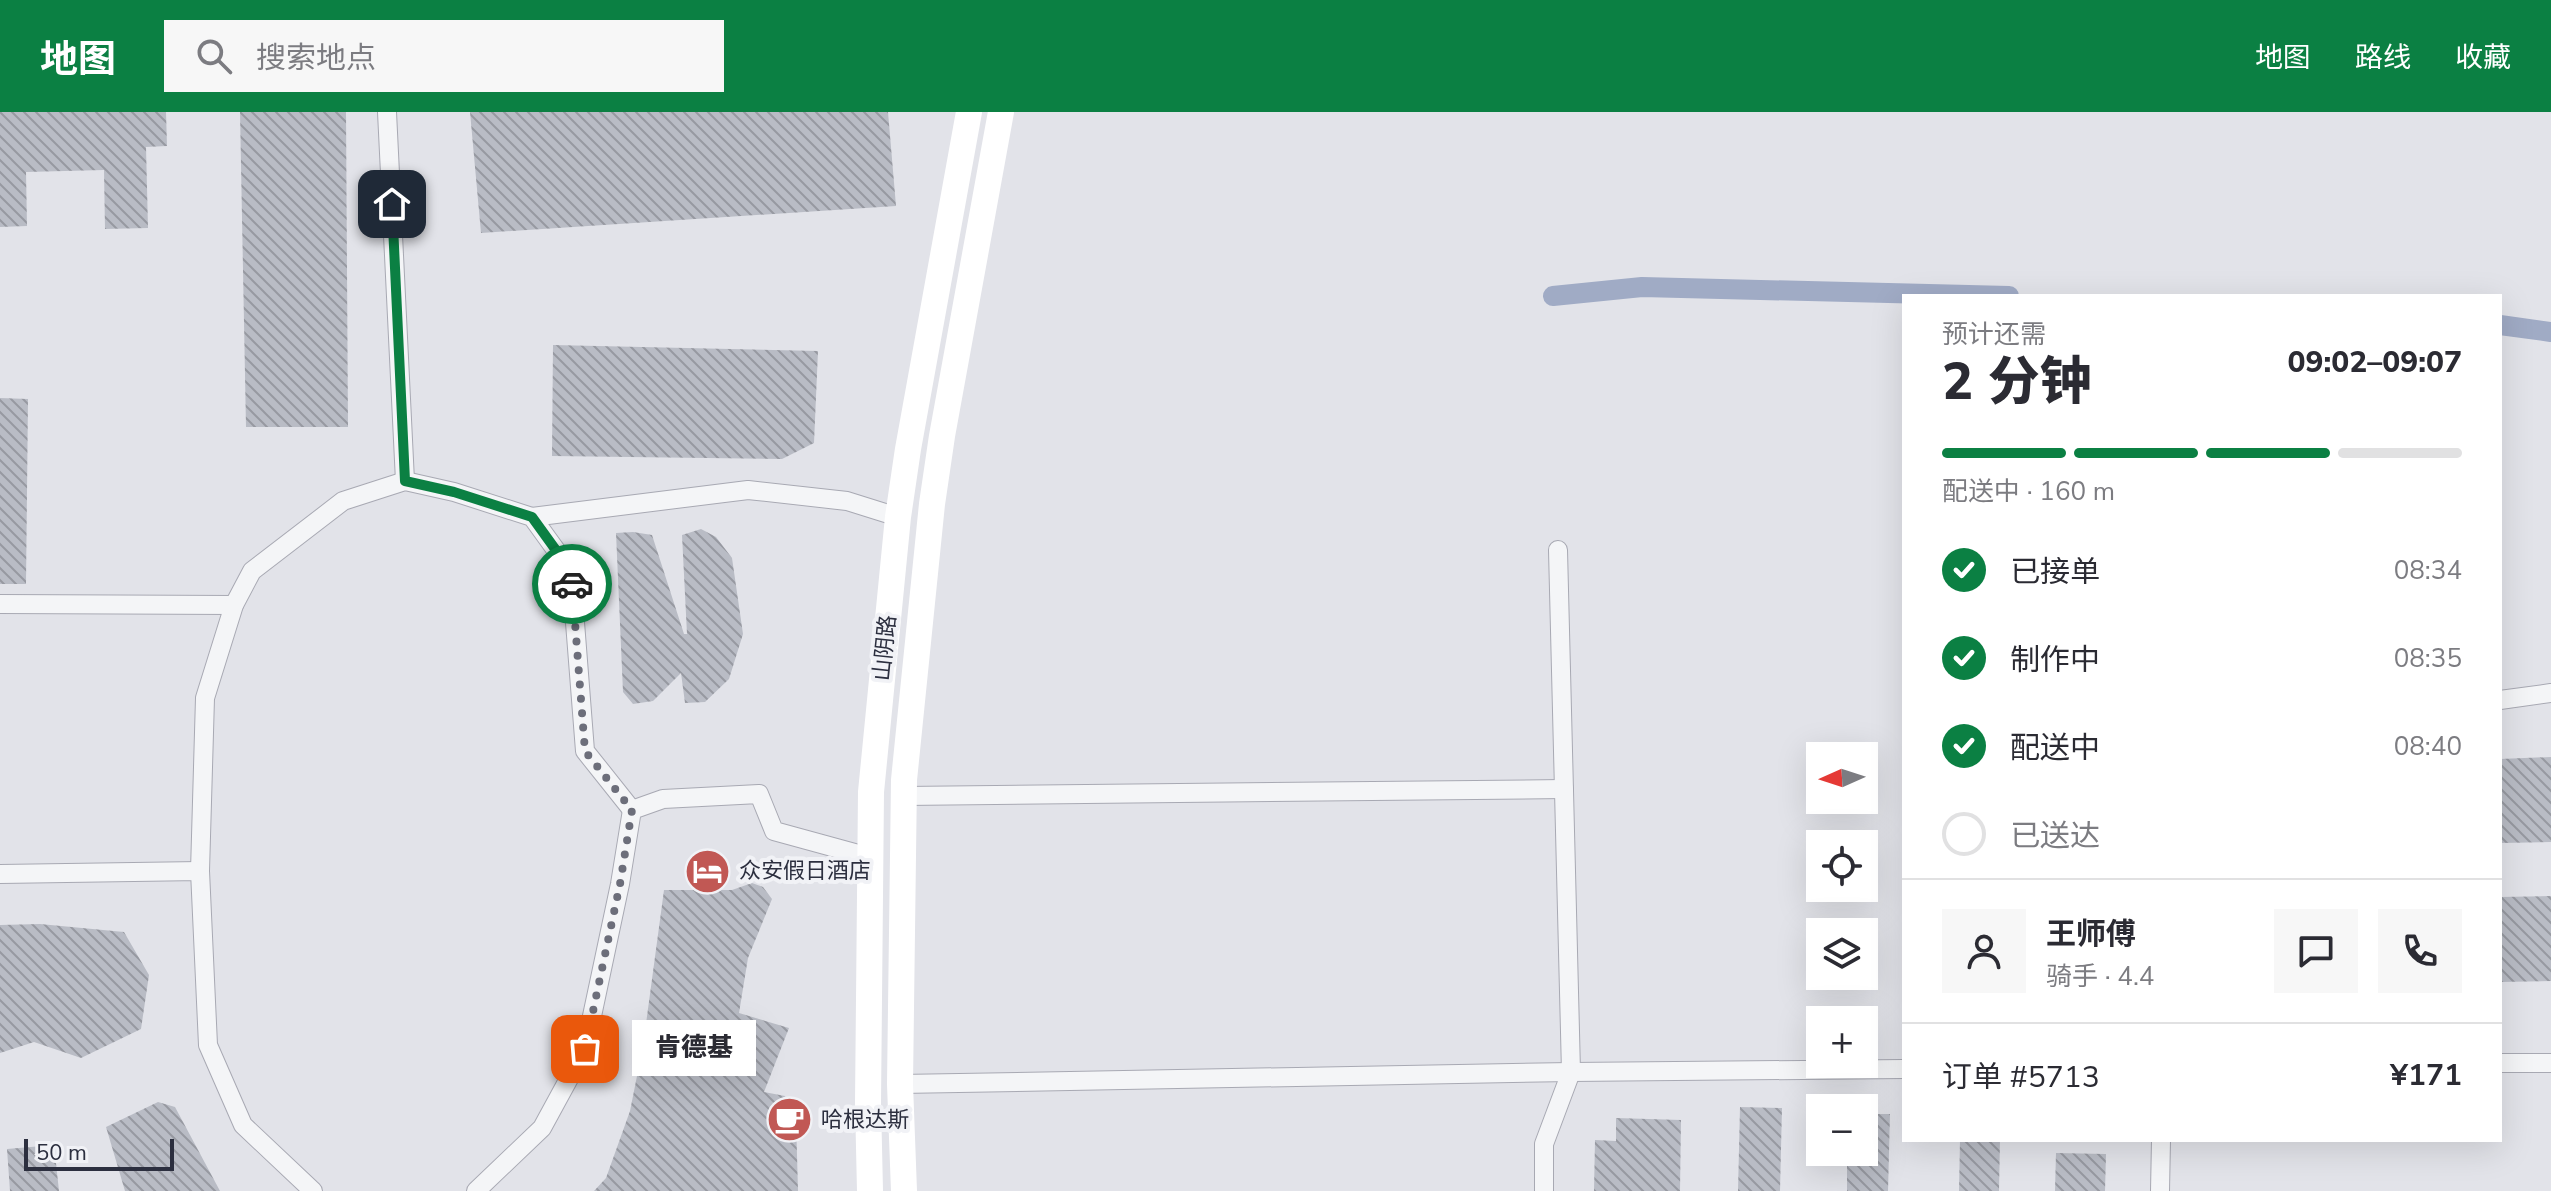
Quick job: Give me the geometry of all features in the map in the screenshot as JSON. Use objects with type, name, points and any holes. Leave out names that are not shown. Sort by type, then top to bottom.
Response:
[{"type":"main road","name":"山阴路","points":[[870,1191],[871,792],[898,517],[969,112]]},
{"type":"main road","name":"山阴路","points":[[904,1191],[900,1084],[904,796],[932,504],[1001,112]]},
{"type":"street","points":[[387,112],[405,481]]},
{"type":"street","points":[[313,1191],[243,1125],[208,1045],[200,871],[205,698],[234,605],[252,571],[343,501],[405,481],[454,492],[532,517],[748,490],[847,501],[898,517]]},
{"type":"street","points":[[476,1191],[542,1128],[585,1049],[620,884],[632,810],[585,751],[571,571],[532,517]]},
{"type":"street","points":[[1544,1191],[1544,1144],[1571,1072],[1558,550]]},
{"type":"street","points":[[0,604],[234,605]]},
{"type":"street","points":[[2502,700],[2551,693]]},
{"type":"street","points":[[904,796],[1564,789]]},
{"type":"street","points":[[632,810],[663,799],[759,794],[774,831],[869,857]]},
{"type":"street","points":[[0,874],[200,871]]},
{"type":"street","points":[[2502,1063],[2551,1063]]},
{"type":"street","points":[[900,1084],[1902,1069]]},
{"type":"street","points":[[2160,1191],[2161,1142]]},
{"type":"building","points":[[0,112],[166,112],[167,146],[146,147],[148,228],[105,229],[104,170],[26,172],[27,226],[0,227]]},
{"type":"building","points":[[240,112],[346,112],[348,427],[246,427]]},
{"type":"building","points":[[470,112],[888,112],[896,206],[481,233]]},
{"type":"building","points":[[553,345],[818,351],[814,443],[782,459],[552,456]]},
{"type":"building","points":[[0,398],[28,399],[26,584],[0,584]]},
{"type":"building","points":[[701,529],[716,537],[732,558],[743,634],[729,679],[705,702],[685,703],[681,673],[653,701],[633,704],[623,692],[616,533],[652,535],[684,634],[687,634],[682,535]]},
{"type":"building","points":[[2551,757],[2551,842],[2502,843],[2502,759]]},
{"type":"building","points":[[752,883],[763,887],[772,899],[748,958],[739,1013],[789,1028],[764,1092],[785,1096],[796,1119],[798,1191],[594,1191],[606,1178],[630,1111],[643,1046],[664,890],[732,890]]},
{"type":"building","points":[[2551,896],[2551,981],[2502,982],[2502,897]]},
{"type":"building","points":[[40,924],[124,932],[149,975],[141,1029],[81,1058],[34,1042],[0,1053],[0,925]]},
{"type":"building","points":[[158,1102],[175,1107],[220,1191],[125,1191],[106,1127]]},
{"type":"building","points":[[1740,1107],[1782,1108],[1780,1191],[1738,1191]]},
{"type":"building","points":[[1878,1114],[1890,1114],[1888,1191],[1847,1191],[1847,1166],[1878,1166]]},
{"type":"building","points":[[1616,1118],[1681,1120],[1680,1191],[1594,1191],[1595,1140],[1616,1141]]},
{"type":"building","points":[[1960,1142],[2000,1142],[1999,1191],[1959,1191]]},
{"type":"building","points":[[54,1145],[59,1191],[10,1191],[7,1149]]},
{"type":"building","points":[[2056,1153],[2106,1154],[2105,1191],[2055,1191]]},
{"type":"waterway","points":[[1553,296],[1642,287],[1927,294]]},
{"type":"waterway","points":[[2502,325],[2551,332]]},
{"type":"way so far","points":[[572,584],[585,751],[632,810],[620,884],[585,1049]]},
{"type":"place","name":"众安假日酒店","points":[[708,871]]},
{"type":"place","name":"肯德基","points":[[585,1049]]},
{"type":"place","name":"哈根达斯","points":[[790,1120]]},
{"type":"route","points":[[392,204],[405,481],[454,492],[532,517],[571,571],[572,584]]}]
